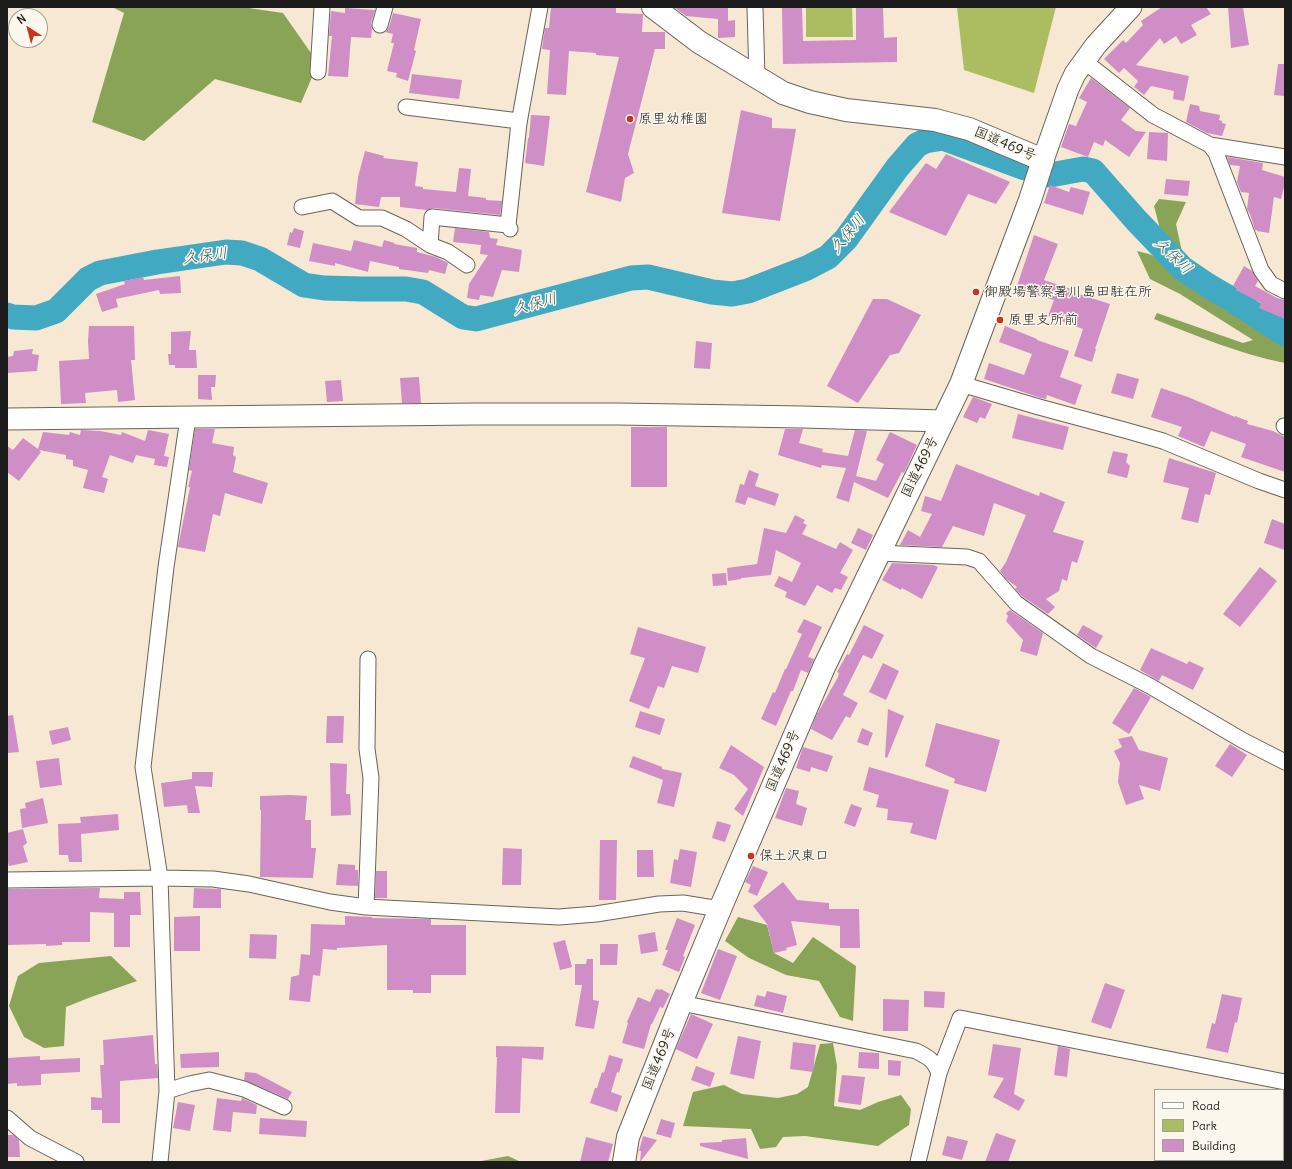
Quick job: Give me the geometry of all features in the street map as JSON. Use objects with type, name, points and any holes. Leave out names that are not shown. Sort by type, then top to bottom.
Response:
[{"type":"highway","name":"国道469号","points":[[624,1162],[628,1136],[681,1003],[824,667],[961,384],[1030,200],[1043,160],[968,129],[935,120],[846,110],[810,102],[783,93],[699,42],[653,7]]},
{"type":"street","points":[[318,72],[322,7]]},
{"type":"street","points":[[380,25],[384,7]]},
{"type":"street","points":[[430,245],[432,217],[509,227],[519,121],[540,7]]},
{"type":"street","points":[[755,7],[757,78]]},
{"type":"street","points":[[1043,160],[1068,89],[1075,74],[1116,23],[1132,7]]},
{"type":"street","points":[[1084,61],[1153,114],[1210,145],[1285,157]]},
{"type":"street","points":[[406,107],[519,121]]},
{"type":"street","points":[[1210,145],[1216,153],[1261,270],[1271,284],[1285,291]]},
{"type":"street","points":[[302,207],[332,201],[359,218],[382,218],[406,229],[430,245],[448,252],[467,265]]},
{"type":"street","points":[[961,384],[1163,441],[1259,481],[1285,490]]},
{"type":"street","points":[[7,419],[602,414],[943,421]]},
{"type":"street","points":[[160,1162],[167,1090],[160,878],[143,767],[166,567],[188,418]]},
{"type":"street","points":[[879,553],[967,557],[979,561],[1016,603],[1091,656],[1150,686],[1242,740],[1285,762]]},
{"type":"street","points":[[366,907],[371,778],[367,749],[368,658]]},
{"type":"street","points":[[7,880],[213,878],[249,884],[330,902],[366,907],[559,917],[596,914],[659,904],[683,903],[720,909]]},
{"type":"street","points":[[681,1003],[916,1051],[935,1064],[938,1072]]},
{"type":"street","points":[[921,1161],[938,1072],[960,1018],[1285,1082]]},
{"type":"street","points":[[167,1090],[209,1080],[244,1089],[284,1107]]},
{"type":"street","points":[[7,1118],[30,1138],[76,1162]]},
{"type":"green space","points":[[112,7],[242,7],[283,13],[318,63],[301,103],[215,79],[144,141],[92,122],[124,13]]},
{"type":"green space","points":[[806,7],[852,7],[853,37],[806,37]]},
{"type":"green space","points":[[957,7],[1056,7],[1034,93],[964,70]]},
{"type":"green space","points":[[1159,199],[1186,202],[1176,224],[1188,279],[1285,342],[1285,363],[1235,350],[1154,319],[1157,313],[1243,343],[1253,340],[1180,294],[1150,279],[1137,251],[1163,260],[1160,229],[1154,206]]},
{"type":"green space","points":[[738,917],[767,925],[774,953],[793,963],[813,937],[856,966],[853,1021],[840,1017],[819,981],[786,975],[749,958],[725,941]]},
{"type":"green space","points":[[111,956],[137,981],[66,1007],[64,1046],[44,1048],[24,1037],[9,1006],[18,976],[39,963]]},
{"type":"green space","points":[[833,1043],[837,1066],[834,1106],[860,1110],[878,1102],[901,1095],[911,1109],[909,1125],[878,1146],[805,1136],[783,1137],[776,1147],[760,1149],[751,1129],[683,1126],[693,1092],[724,1085],[742,1094],[778,1098],[797,1094],[808,1087],[820,1044]]},
{"type":"green space","points":[[508,1156],[521,1162],[476,1162]]},
{"type":"building","points":[[551,7],[616,7],[616,13],[643,14],[642,32],[665,32],[665,49],[655,49],[628,154],[634,173],[625,178],[621,202],[586,192],[619,57],[596,55],[596,53],[569,51],[566,95],[547,94],[550,50],[542,49],[545,28],[549,28]]},
{"type":"building","points":[[674,7],[728,7],[728,21],[735,20],[735,37],[718,38],[718,19],[686,16]]},
{"type":"building","points":[[782,7],[802,7],[803,41],[856,40],[856,7],[883,7],[884,38],[897,37],[897,62],[783,64]]},
{"type":"building","points":[[1162,7],[1206,7],[1211,14],[1191,25],[1197,35],[1181,44],[1176,36],[1164,44],[1160,38],[1136,65],[1189,76],[1184,101],[1173,99],[1174,91],[1151,86],[1144,95],[1134,87],[1138,81],[1124,68],[1119,73],[1104,59],[1123,40],[1126,43],[1143,25],[1141,21]]},
{"type":"building","points":[[1228,7],[1243,7],[1249,45],[1231,48]]},
{"type":"building","points":[[345,8],[375,10],[371,23],[371,38],[351,37],[348,77],[328,76],[332,36],[329,36],[331,11],[345,13]]},
{"type":"building","points":[[393,13],[421,19],[414,50],[416,51],[408,81],[396,77],[397,73],[387,71],[394,43],[391,43],[393,34],[385,32],[389,27]]},
{"type":"building","points":[[1278,64],[1285,64],[1285,96],[1274,95]]},
{"type":"building","points":[[412,74],[462,80],[459,99],[409,93]]},
{"type":"building","points":[[1091,78],[1130,108],[1121,120],[1136,131],[1146,132],[1129,157],[1105,140],[1103,146],[1094,142],[1088,157],[1061,147],[1069,124],[1076,126],[1087,102],[1079,98]]},
{"type":"building","points":[[1190,104],[1199,106],[1200,111],[1220,115],[1219,120],[1226,124],[1222,136],[1207,133],[1186,122]]},
{"type":"building","points":[[741,110],[772,118],[772,128],[796,129],[780,221],[722,213]]},
{"type":"building","points":[[531,115],[550,116],[544,166],[525,163]]},
{"type":"building","points":[[1149,132],[1168,133],[1167,161],[1147,159]]},
{"type":"building","points":[[365,151],[384,156],[383,158],[418,162],[415,186],[423,187],[423,189],[456,192],[459,168],[471,169],[468,196],[486,198],[486,200],[502,201],[500,215],[433,208],[427,210],[400,207],[400,197],[381,197],[379,207],[355,204],[358,177]]},
{"type":"building","points":[[946,154],[1010,182],[996,204],[968,194],[946,236],[889,212],[926,163],[936,169]]},
{"type":"building","points":[[1227,157],[1263,163],[1262,170],[1285,177],[1281,199],[1274,197],[1269,233],[1255,230],[1247,209],[1249,193],[1241,192],[1237,182],[1240,166],[1230,165]]},
{"type":"building","points":[[1166,179],[1190,181],[1188,196],[1164,194]]},
{"type":"building","points":[[1050,185],[1069,192],[1071,187],[1090,192],[1083,215],[1044,203]]},
{"type":"building","points":[[294,228],[304,231],[300,248],[287,245],[290,232],[292,233]]},
{"type":"building","points":[[455,228],[489,232],[490,238],[498,239],[496,245],[522,250],[519,272],[502,270],[493,297],[480,295],[479,300],[467,298],[469,284],[488,255],[480,254],[481,245],[453,242]]},
{"type":"building","points":[[1034,235],[1058,244],[1044,280],[1077,291],[1076,293],[1110,304],[1092,362],[1074,356],[1083,329],[1048,316],[1054,300],[1016,289]]},
{"type":"building","points":[[354,240],[382,247],[384,240],[395,243],[394,244],[417,248],[417,252],[436,257],[448,263],[445,274],[429,270],[428,273],[399,269],[399,267],[370,261],[368,272],[335,263],[335,266],[309,261],[313,243],[351,251]]},
{"type":"building","points":[[1244,266],[1252,271],[1258,281],[1255,286],[1277,298],[1285,300],[1285,319],[1259,308],[1261,303],[1236,290],[1237,288],[1233,286]]},
{"type":"building","points":[[180,276],[181,293],[160,294],[159,290],[116,299],[118,307],[102,312],[96,294],[125,284],[124,281],[143,277],[144,280]]},
{"type":"building","points":[[873,299],[887,299],[921,315],[899,353],[890,355],[858,403],[827,386]]},
{"type":"building","points":[[89,326],[134,326],[135,360],[131,360],[135,400],[118,402],[117,390],[85,393],[86,403],[61,404],[59,361],[89,359]]},
{"type":"building","points":[[1005,326],[1037,340],[1069,351],[1060,377],[1082,385],[1075,405],[1047,395],[1046,399],[1041,398],[984,379],[989,363],[1024,375],[1032,354],[999,342]]},
{"type":"building","points":[[191,331],[189,350],[196,350],[197,368],[175,368],[175,365],[169,365],[168,354],[171,354],[171,332]]},
{"type":"building","points":[[696,341],[712,343],[710,369],[694,368]]},
{"type":"building","points":[[33,349],[32,354],[39,355],[37,371],[7,373],[7,357],[13,356],[14,351]]},
{"type":"building","points":[[1117,373],[1139,379],[1133,399],[1111,393]]},
{"type":"building","points":[[198,375],[216,375],[215,387],[211,387],[212,400],[198,399]]},
{"type":"building","points":[[419,377],[421,403],[402,403],[400,378]]},
{"type":"building","points":[[341,380],[343,401],[327,402],[325,381]]},
{"type":"building","points":[[1161,388],[1248,421],[1247,424],[1273,431],[1285,437],[1285,472],[1241,457],[1246,444],[1211,431],[1204,447],[1178,436],[1182,427],[1151,417]]},
{"type":"building","points":[[973,397],[992,404],[985,419],[980,417],[977,423],[963,417]]},
{"type":"building","points":[[1018,414],[1069,427],[1063,450],[1012,438]]},
{"type":"building","points":[[631,427],[667,427],[667,487],[631,487]]},
{"type":"building","points":[[195,429],[215,429],[212,443],[234,447],[233,455],[236,457],[233,472],[268,483],[262,504],[225,493],[220,516],[213,514],[205,552],[178,547],[190,487],[188,487],[192,471],[189,470]]},
{"type":"building","points":[[785,429],[803,429],[799,443],[823,449],[822,452],[848,456],[855,430],[867,431],[856,476],[876,481],[884,464],[876,460],[890,432],[917,445],[904,473],[902,472],[888,498],[854,482],[849,502],[836,498],[846,468],[822,465],[821,468],[778,455]]},
{"type":"building","points":[[81,430],[100,431],[121,435],[122,432],[145,441],[148,430],[169,434],[164,456],[169,457],[167,467],[154,465],[155,459],[136,455],[133,463],[110,455],[102,477],[108,479],[104,493],[83,488],[88,470],[73,466],[73,460],[66,459],[66,455],[39,450],[41,452],[19,481],[7,472],[7,446],[13,450],[23,438],[38,449],[43,432],[69,435],[70,432],[80,435]]},
{"type":"building","points":[[1113,451],[1128,454],[1126,462],[1130,466],[1127,478],[1107,473]]},
{"type":"building","points":[[1169,458],[1216,473],[1210,495],[1205,494],[1198,523],[1181,519],[1189,488],[1163,482]]},
{"type":"building","points":[[956,464],[1039,496],[1040,492],[1065,502],[1053,532],[1084,541],[1077,563],[1072,561],[1067,581],[1062,579],[1059,591],[1046,599],[1055,607],[1048,614],[1022,596],[1015,589],[1017,587],[1006,579],[1000,571],[1006,562],[1026,515],[994,503],[984,536],[953,526],[942,547],[900,545],[908,530],[920,537],[932,514],[921,511],[925,496],[941,501]]},
{"type":"building","points":[[749,470],[759,474],[755,486],[779,494],[775,506],[748,497],[745,505],[735,502],[740,484],[744,485]]},
{"type":"building","points":[[795,515],[805,520],[803,523],[807,525],[802,534],[836,549],[840,542],[853,550],[840,573],[848,577],[841,590],[835,588],[832,593],[817,585],[805,606],[785,597],[787,592],[774,586],[779,576],[792,582],[801,563],[776,550],[771,575],[728,581],[727,568],[757,564],[764,528],[786,533]]},
{"type":"building","points":[[1272,519],[1285,524],[1285,550],[1264,543]]},
{"type":"building","points":[[858,528],[873,535],[866,550],[851,543]]},
{"type":"building","points":[[892,563],[934,565],[938,567],[922,599],[902,588],[901,590],[882,580]]},
{"type":"building","points":[[1260,567],[1277,581],[1240,627],[1223,614]]},
{"type":"building","points":[[726,573],[727,585],[713,586],[712,574]]},
{"type":"building","points":[[1010,610],[1043,633],[1037,656],[1020,651],[1023,640],[1006,621],[1008,616],[1006,613]]},
{"type":"building","points":[[804,619],[822,627],[808,657],[814,659],[808,673],[801,670],[793,691],[791,691],[776,726],[761,719],[773,692],[775,693],[802,634],[797,632]]},
{"type":"building","points":[[864,625],[884,635],[872,659],[863,655],[843,695],[858,703],[850,718],[846,716],[832,740],[811,729],[816,716],[838,677],[839,673],[837,672],[847,654],[849,655]]},
{"type":"building","points":[[1083,625],[1103,636],[1096,648],[1077,635]]},
{"type":"building","points":[[638,627],[706,647],[698,673],[672,666],[664,688],[658,686],[649,709],[629,701],[645,658],[630,654]]},
{"type":"building","points":[[1151,648],[1187,664],[1189,661],[1204,668],[1193,690],[1162,675],[1159,681],[1140,670]]},
{"type":"building","points":[[883,663],[899,671],[886,700],[869,692]]},
{"type":"building","points":[[1134,688],[1151,697],[1129,734],[1112,723]]},
{"type":"building","points":[[888,709],[904,716],[887,758],[885,757]]},
{"type":"building","points":[[640,711],[665,719],[660,735],[635,727]]},
{"type":"building","points":[[13,715],[19,752],[7,753],[7,716]]},
{"type":"building","points":[[327,716],[344,716],[343,743],[326,743]]},
{"type":"building","points":[[936,723],[1000,740],[986,792],[954,783],[955,779],[925,766]]},
{"type":"building","points":[[68,727],[71,740],[52,745],[49,731]]},
{"type":"building","points":[[862,728],[873,733],[868,746],[857,742]]},
{"type":"building","points":[[1132,736],[1139,750],[1168,758],[1160,791],[1139,785],[1144,799],[1126,805],[1118,782],[1120,763],[1114,751],[1122,747],[1118,739]]},
{"type":"building","points":[[1230,744],[1247,755],[1232,777],[1215,766]]},
{"type":"building","points":[[731,745],[764,767],[743,816],[734,809],[748,789],[734,775],[719,768]]},
{"type":"building","points":[[803,747],[833,756],[827,772],[811,767],[810,772],[796,768]]},
{"type":"building","points":[[633,756],[662,767],[662,769],[682,773],[674,807],[657,803],[663,780],[629,767]]},
{"type":"building","points":[[59,758],[62,785],[40,788],[36,761]]},
{"type":"building","points":[[330,763],[347,764],[346,794],[350,794],[351,815],[331,816]]},
{"type":"building","points":[[869,767],[949,790],[936,840],[910,833],[913,823],[887,820],[888,809],[876,807],[879,795],[863,790]]},
{"type":"building","points":[[192,772],[213,772],[212,787],[195,786],[200,813],[188,813],[187,805],[164,807],[161,783],[192,779]]},
{"type":"building","points":[[786,788],[799,791],[796,804],[807,808],[802,826],[775,818]]},
{"type":"building","points":[[260,796],[307,796],[305,820],[311,820],[311,848],[316,848],[313,878],[260,877]]},
{"type":"building","points":[[43,798],[48,823],[22,828],[20,809],[26,808],[25,803]]},
{"type":"building","points":[[851,804],[862,808],[855,827],[844,823]]},
{"type":"building","points":[[118,814],[119,830],[81,834],[82,862],[69,862],[68,855],[59,855],[58,824],[81,823],[80,817]]},
{"type":"building","points":[[717,821],[731,825],[725,842],[712,838]]},
{"type":"building","points":[[23,829],[27,843],[23,846],[28,862],[9,866],[7,859],[7,833]]},
{"type":"building","points":[[600,840],[617,840],[616,900],[599,900]]},
{"type":"building","points":[[503,848],[522,849],[521,885],[502,885]]},
{"type":"building","points":[[680,849],[697,852],[691,887],[670,883],[674,859],[678,860]]},
{"type":"building","points":[[637,850],[653,850],[654,877],[637,877]]},
{"type":"building","points":[[338,864],[355,865],[355,870],[358,870],[358,886],[336,885]]},
{"type":"building","points":[[753,866],[768,872],[757,896],[748,892],[751,885],[745,882]]},
{"type":"building","points":[[376,871],[387,871],[387,898],[375,898]]},
{"type":"building","points":[[783,882],[797,900],[829,903],[829,909],[859,909],[860,948],[840,948],[840,926],[791,921],[797,945],[786,948],[787,950],[774,953],[767,924],[753,906]]},
{"type":"building","points":[[100,888],[99,898],[124,899],[124,892],[140,892],[141,915],[130,915],[130,947],[114,947],[114,913],[90,912],[90,942],[62,942],[62,945],[46,946],[46,944],[7,945],[7,889]]},
{"type":"building","points":[[194,888],[221,889],[221,908],[193,908]]},
{"type":"building","points":[[200,916],[200,951],[174,951],[174,917]]},
{"type":"building","points":[[345,916],[431,919],[431,925],[466,925],[466,975],[431,975],[431,993],[413,993],[413,990],[387,990],[387,945],[337,948],[337,950],[323,949],[320,976],[313,975],[310,1002],[289,1000],[291,977],[299,975],[301,954],[310,955],[311,924],[345,925]]},
{"type":"building","points":[[677,918],[695,925],[683,956],[685,957],[679,972],[662,965],[668,950],[665,950]]},
{"type":"building","points":[[655,932],[658,951],[641,954],[638,935]]},
{"type":"building","points":[[250,934],[277,935],[276,959],[249,958]]},
{"type":"building","points":[[565,940],[572,967],[560,970],[553,943]]},
{"type":"building","points":[[600,944],[618,944],[617,965],[600,965]]},
{"type":"building","points":[[718,949],[737,956],[720,1000],[701,993]]},
{"type":"building","points":[[587,959],[593,959],[593,1000],[599,1001],[594,1029],[575,1026],[582,985],[575,985],[575,964],[586,964]]},
{"type":"building","points":[[1105,983],[1125,990],[1111,1029],[1091,1022]]},
{"type":"building","points":[[656,989],[661,989],[670,994],[663,1008],[660,1007],[651,1024],[644,1049],[622,1043],[628,1023],[627,1022],[638,997],[650,1002]]},
{"type":"building","points":[[767,991],[787,996],[783,1013],[754,1006],[757,995],[765,997]]},
{"type":"building","points":[[924,991],[945,992],[944,1008],[924,1007]]},
{"type":"building","points":[[1222,994],[1242,998],[1237,1023],[1235,1022],[1228,1053],[1206,1048],[1212,1023],[1215,1024]]},
{"type":"building","points":[[883,999],[909,1000],[908,1031],[883,1031]]},
{"type":"building","points":[[691,1014],[713,1024],[697,1059],[676,1049]]},
{"type":"building","points":[[153,1035],[155,1064],[157,1064],[158,1078],[120,1081],[120,1123],[102,1123],[102,1110],[91,1110],[91,1097],[102,1098],[100,1065],[104,1065],[103,1040]]},
{"type":"building","points":[[738,1036],[761,1041],[754,1079],[730,1074]]},
{"type":"building","points":[[793,1042],[816,1045],[813,1072],[790,1069]]},
{"type":"building","points":[[993,1044],[1021,1048],[1014,1094],[1025,1100],[1019,1111],[993,1097],[1004,1078],[988,1075]]},
{"type":"building","points":[[496,1046],[544,1047],[543,1060],[522,1058],[520,1113],[495,1113]]},
{"type":"building","points":[[1058,1046],[1070,1049],[1067,1077],[1054,1075]]},
{"type":"building","points":[[219,1052],[219,1067],[181,1068],[180,1054]]},
{"type":"building","points":[[859,1052],[879,1053],[879,1069],[858,1068]]},
{"type":"building","points":[[609,1055],[623,1059],[611,1092],[622,1096],[617,1112],[590,1103],[602,1072],[604,1073]]},
{"type":"building","points":[[40,1056],[40,1060],[80,1058],[80,1072],[41,1074],[41,1085],[17,1086],[17,1083],[7,1084],[7,1058]]},
{"type":"building","points":[[888,1060],[901,1061],[900,1076],[888,1075]]},
{"type":"building","points":[[696,1066],[715,1073],[710,1087],[691,1080]]},
{"type":"building","points":[[245,1072],[256,1073],[292,1092],[288,1099],[244,1080]]},
{"type":"building","points":[[842,1075],[865,1077],[861,1105],[838,1102]]},
{"type":"building","points":[[217,1098],[241,1101],[242,1098],[257,1105],[256,1114],[233,1112],[231,1132],[213,1130]]},
{"type":"building","points":[[178,1102],[195,1105],[190,1131],[173,1128]]},
{"type":"building","points":[[260,1118],[307,1121],[306,1137],[259,1134]]},
{"type":"building","points":[[661,1119],[675,1123],[671,1138],[656,1134]]},
{"type":"building","points":[[996,1133],[1016,1140],[1008,1162],[985,1162]]},
{"type":"building","points":[[7,1135],[13,1135],[19,1140],[20,1157],[7,1157]]},
{"type":"building","points":[[643,1136],[657,1140],[640,1162],[641,1151],[639,1151]]},
{"type":"building","points":[[947,1136],[968,1141],[962,1160],[942,1155]]},
{"type":"building","points":[[586,1137],[613,1144],[608,1162],[580,1162]]},
{"type":"building","points":[[746,1138],[748,1159],[700,1146],[700,1143],[722,1142],[722,1140]]},
{"type":"waterway","name":"久保川","points":[[7,315],[13,317],[36,318],[56,311],[88,279],[100,273],[157,262],[226,252],[242,253],[260,259],[304,285],[324,288],[406,289],[423,292],[463,317],[476,319],[631,278],[648,277],[712,292],[732,294],[748,291],[807,268],[828,257],[846,239],[897,168],[917,145],[925,141],[943,138],[1025,168]]},
{"type":"waterway","name":"久保川","points":[[1050,175],[1083,169],[1093,171],[1136,220],[1182,268],[1285,334]]},
{"type":"place","name":"原里幼稚園","points":[[630,119]]},
{"type":"place","name":"御殿場警察署川島田駐在所","points":[[976,292]]},
{"type":"place","name":"原里支所前","points":[[1000,320]]},
{"type":"place","name":"保土沢東口","points":[[751,856]]}]
